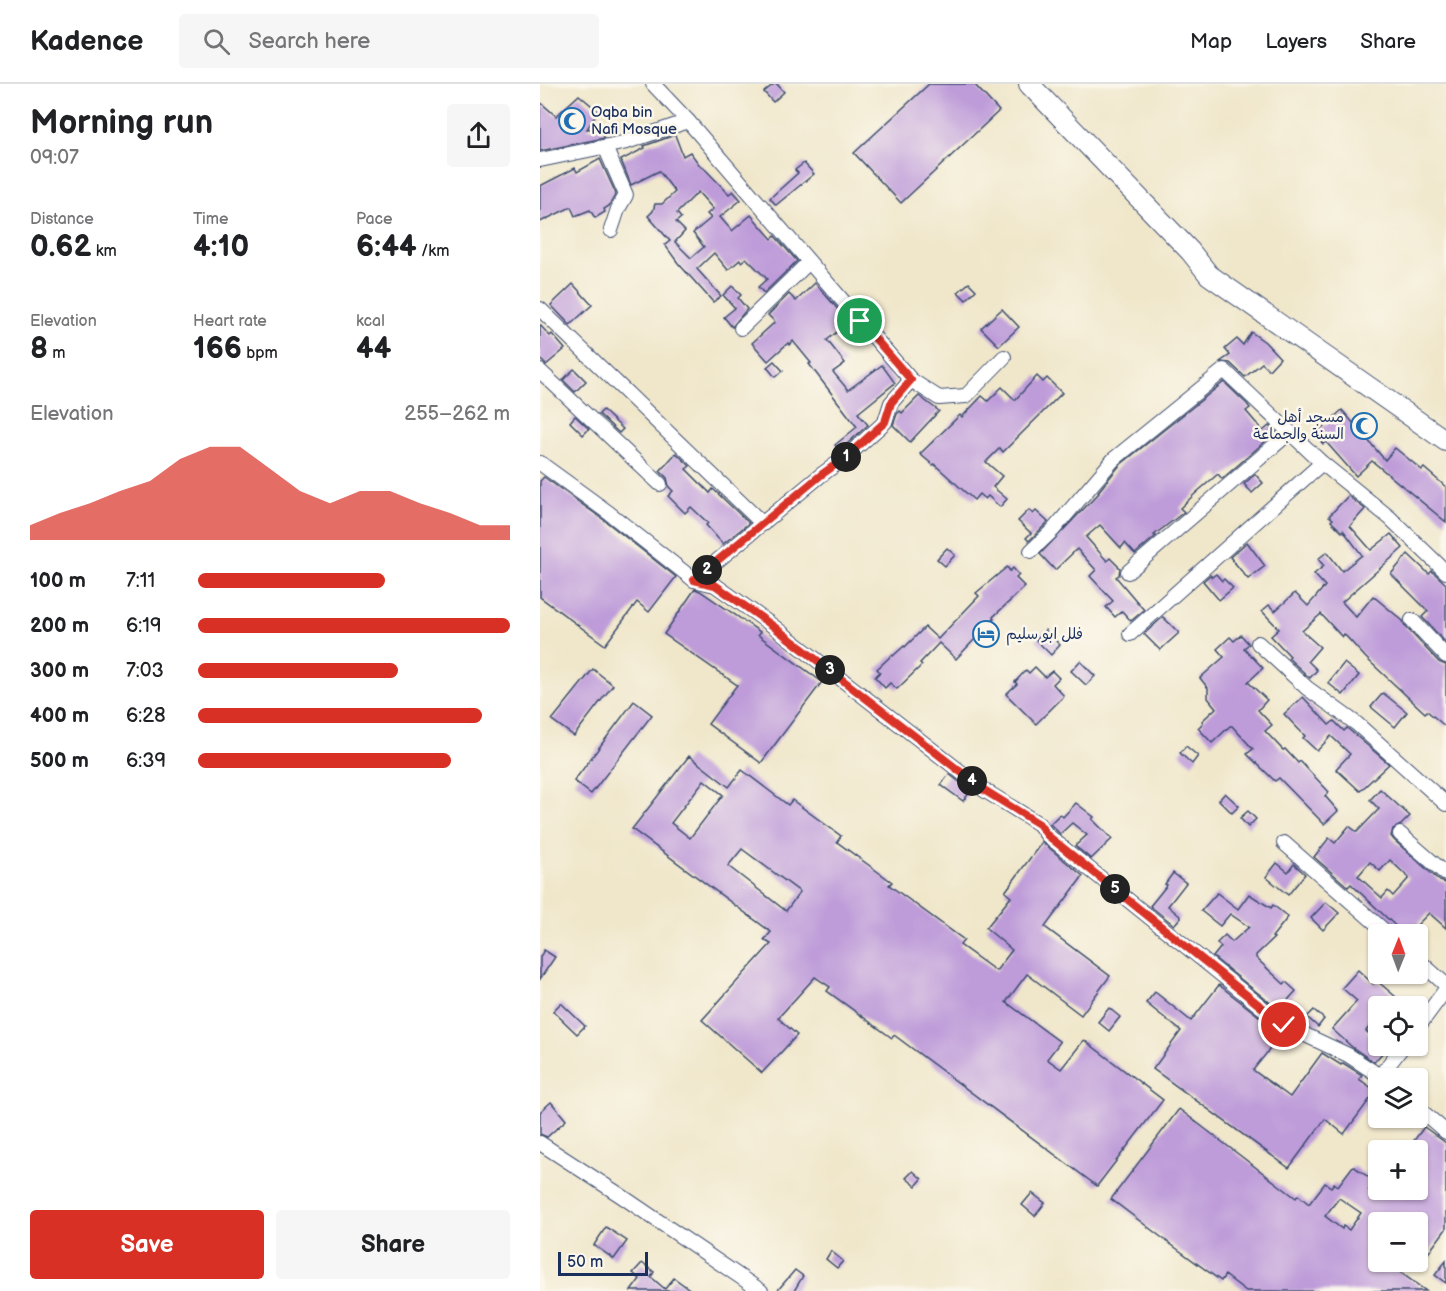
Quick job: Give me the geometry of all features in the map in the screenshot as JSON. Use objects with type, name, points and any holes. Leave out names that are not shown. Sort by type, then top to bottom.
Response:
[{"type":"street","points":[[653,84],[688,121],[911,380],[939,399],[966,396],[1004,357]]},
{"type":"street","points":[[1029,84],[1190,251],[1209,275],[1446,441]]},
{"type":"street","points":[[540,160],[605,147],[688,121]]},
{"type":"street","points":[[605,147],[626,195],[618,209],[611,230]]},
{"type":"street","points":[[741,328],[809,262]]},
{"type":"street","points":[[540,309],[763,524]]},
{"type":"street","points":[[1030,551],[1053,530],[1114,459],[1224,370],[1323,463],[1390,518],[1446,572]]},
{"type":"street","points":[[540,371],[660,484]]},
{"type":"street","points":[[694,580],[846,457],[885,422],[891,403],[911,380]]},
{"type":"street","points":[[1128,572],[1290,432]]},
{"type":"street","points":[[540,463],[609,513],[694,580],[715,585],[773,626],[984,790],[1039,824],[1047,835],[1284,1025],[1348,1055],[1368,1068]]},
{"type":"street","points":[[1130,634],[1323,463]]},
{"type":"street","points":[[1412,621],[1446,656]]},
{"type":"street","points":[[1258,643],[1307,688],[1357,724],[1446,804]]},
{"type":"street","points":[[1400,834],[1446,874]]},
{"type":"street","points":[[1284,843],[1377,924]]},
{"type":"street","points":[[1428,970],[1446,987],[1428,1012]]},
{"type":"street","points":[[1428,1116],[1446,1132]]},
{"type":"street","points":[[540,1143],[761,1291]]},
{"type":"building","points":[[777,84],[784,92],[773,102],[764,92]]},
{"type":"building","points":[[929,84],[974,84],[999,111],[901,203],[854,153]]},
{"type":"building","name":"Oqba bin Nafi Mosque","points":[[579,95],[598,111],[587,129],[602,127],[604,138],[540,151],[540,102],[556,116]]},
{"type":"building","points":[[675,135],[683,156],[690,152],[701,167],[729,194],[733,191],[741,200],[720,217],[732,231],[751,215],[772,239],[775,236],[797,261],[764,293],[758,287],[767,279],[746,258],[728,270],[714,253],[697,269],[721,296],[713,302],[678,263],[665,245],[670,241],[648,216],[655,204],[662,204],[675,192],[659,171],[631,185],[621,160],[645,148],[644,146]],"holes":[[[698,192],[713,209],[707,214],[711,218],[693,233],[704,247],[691,258],[675,242],[685,231],[676,222],[681,218],[677,213]]]},
{"type":"building","points":[[600,159],[616,194],[609,206],[604,209],[605,212],[595,218],[590,210],[575,216],[571,207],[540,222],[540,186],[575,168],[577,172]]},
{"type":"building","points":[[804,163],[814,174],[776,205],[770,198],[798,173],[795,170]]},
{"type":"building","points":[[815,283],[849,322],[827,340],[845,363],[833,372],[848,390],[882,365],[895,383],[858,413],[868,425],[840,450],[835,445],[857,427],[793,341],[768,361],[752,343],[775,322],[768,315],[789,294],[796,301]]},
{"type":"building","points":[[969,283],[976,290],[966,300],[958,292]]},
{"type":"building","points":[[573,284],[592,305],[570,325],[551,305]]},
{"type":"building","points":[[732,286],[741,295],[738,298],[747,309],[732,327],[724,317],[735,308],[723,295]]},
{"type":"building","points":[[1002,309],[1019,327],[999,346],[981,328]]},
{"type":"building","points":[[540,325],[550,336],[552,334],[565,349],[546,365],[540,359]]},
{"type":"building","points":[[1251,332],[1265,342],[1280,358],[1269,370],[1262,363],[1245,377],[1230,363],[1220,362],[1230,355],[1225,349],[1237,339],[1243,345]]},
{"type":"building","points":[[774,361],[783,371],[775,377],[767,367]]},
{"type":"building","points":[[574,369],[586,381],[575,392],[563,380]]},
{"type":"building","points":[[1037,376],[1043,382],[1047,378],[1062,393],[1003,452],[1000,448],[986,462],[1002,476],[993,487],[1007,499],[1000,507],[988,496],[985,499],[979,494],[974,500],[920,454],[982,396],[988,401],[1002,387],[1015,400]]},
{"type":"building","points":[[1224,382],[1247,404],[1250,408],[1246,411],[1263,431],[1269,426],[1276,432],[1222,479],[1218,474],[1197,492],[1180,508],[1184,512],[1154,535],[1156,536],[1135,554],[1125,543],[1121,548],[1100,525],[1086,537],[1107,561],[1110,558],[1120,568],[1119,575],[1116,577],[1144,610],[1131,621],[1122,611],[1115,617],[1106,607],[1113,601],[1090,576],[1096,570],[1077,549],[1055,570],[1040,554],[1099,493],[1120,465]]},
{"type":"building","points":[[919,396],[939,411],[910,442],[893,425],[897,414],[900,411],[902,413]]},
{"type":"building","points":[[603,410],[623,429],[619,433],[599,414]]},
{"type":"building","points":[[1342,410],[1385,460],[1395,448],[1446,487],[1446,522],[1372,461],[1356,476],[1326,442],[1323,444],[1315,434]]},
{"type":"building","points":[[575,416],[589,429],[583,435],[570,422]]},
{"type":"building","points":[[676,453],[690,466],[686,469],[710,493],[713,489],[749,523],[723,544],[706,525],[708,523],[691,507],[685,513],[668,496],[673,491],[669,487],[667,478],[660,471]]},
{"type":"building","points":[[1255,474],[1263,483],[1252,493],[1244,484]]},
{"type":"building","points":[[544,477],[604,520],[676,577],[649,612],[637,602],[605,645],[540,597],[540,481]]},
{"type":"building","points":[[1348,496],[1365,509],[1350,526],[1371,550],[1391,534],[1403,548],[1342,602],[1356,617],[1373,596],[1403,621],[1439,662],[1446,665],[1446,727],[1427,711],[1425,713],[1366,658],[1344,634],[1342,637],[1321,614],[1302,631],[1320,647],[1308,661],[1317,670],[1310,678],[1288,658],[1290,656],[1271,636],[1279,629],[1262,611],[1269,605],[1275,611],[1295,593],[1308,606],[1325,586],[1314,574],[1324,566],[1318,559],[1327,552],[1342,571],[1362,555],[1329,516]]},
{"type":"building","points":[[1029,510],[1033,514],[1036,511],[1048,522],[1029,541],[1026,538],[1031,533],[1018,521]]},
{"type":"building","points":[[1247,542],[1265,566],[1248,579],[1230,557]]},
{"type":"building","points":[[947,548],[955,555],[945,566],[937,559]]},
{"type":"building","points":[[1408,554],[1429,574],[1432,571],[1446,584],[1446,643],[1422,617],[1428,611],[1391,574]]},
{"type":"building","points":[[1007,567],[1010,571],[1013,568],[1019,575],[1016,578],[1025,587],[993,617],[994,619],[956,659],[939,643],[920,663],[922,665],[897,689],[890,683],[885,688],[875,677],[880,672],[877,669],[905,647],[925,627],[938,639],[979,596],[976,593]]},
{"type":"building","points":[[1216,574],[1233,588],[1219,600],[1203,581],[1210,575],[1212,577]]},
{"type":"building","points":[[695,589],[760,632],[758,635],[822,682],[761,763],[708,724],[737,685],[664,634]]},
{"type":"building","points":[[1163,617],[1179,633],[1160,650],[1144,634]]},
{"type":"building","points":[[1045,630],[1060,645],[1051,655],[1036,640]]},
{"type":"building","points":[[1241,635],[1249,644],[1244,648],[1263,668],[1248,682],[1267,700],[1258,710],[1272,725],[1265,731],[1298,763],[1300,761],[1329,792],[1325,796],[1338,811],[1324,824],[1279,778],[1275,781],[1247,754],[1253,749],[1232,726],[1212,743],[1198,728],[1216,708],[1208,698],[1208,688],[1200,678],[1224,657],[1217,649],[1230,637],[1234,641]]},
{"type":"building","points":[[1080,661],[1095,676],[1086,685],[1071,671]]},
{"type":"building","points":[[1344,663],[1359,675],[1343,695],[1328,683]]},
{"type":"building","points":[[1035,667],[1045,677],[1052,671],[1059,678],[1053,684],[1064,696],[1036,724],[1006,694],[1017,684],[1015,682],[1026,670],[1029,673]]},
{"type":"building","points":[[593,669],[613,685],[574,736],[552,720]]},
{"type":"building","points":[[1383,693],[1407,712],[1395,727],[1371,707]]},
{"type":"building","points":[[1303,697],[1329,725],[1334,721],[1344,731],[1347,728],[1389,764],[1360,791],[1336,769],[1350,754],[1331,736],[1317,751],[1284,714]]},
{"type":"building","points":[[634,701],[652,715],[591,794],[574,781]]},
{"type":"building","points":[[1186,746],[1198,756],[1192,764],[1180,753]]},
{"type":"building","points":[[689,756],[729,787],[742,770],[788,805],[792,800],[841,836],[837,842],[892,882],[889,885],[964,940],[960,945],[996,971],[1012,950],[986,928],[1011,897],[1005,892],[1042,842],[1083,876],[1045,927],[1110,976],[1081,1015],[1027,974],[1006,1002],[1060,1042],[1047,1059],[1061,1069],[1084,1040],[1163,1100],[1097,1186],[894,1035],[892,1038],[827,991],[830,987],[815,977],[778,1018],[797,1035],[762,1073],[702,1020],[771,944],[764,940],[771,932],[632,829]],"holes":[[[704,780],[723,795],[690,838],[671,823]],[[742,849],[800,892],[786,911],[728,866]]]},
{"type":"building","points":[[949,774],[971,791],[963,801],[941,785]]},
{"type":"building","points":[[1380,789],[1410,816],[1393,829],[1391,836],[1440,881],[1446,883],[1446,928],[1429,913],[1418,924],[1393,924],[1351,884],[1348,887],[1314,857],[1329,838],[1335,843],[1349,826],[1357,832],[1379,809],[1370,800]],"holes":[[[1390,860],[1409,878],[1393,896],[1388,891],[1382,898],[1358,876],[1370,862],[1380,871]]]},
{"type":"building","points":[[1225,793],[1239,806],[1232,813],[1219,800]]},
{"type":"building","points":[[1076,803],[1094,817],[1092,819],[1112,839],[1091,859],[1075,846],[1087,835],[1072,823],[1060,834],[1050,824],[1060,814],[1063,817]]},
{"type":"building","points":[[1248,811],[1256,819],[1248,827],[1240,818]]},
{"type":"building","points":[[1277,863],[1288,872],[1294,864],[1305,874],[1288,895],[1266,877]]},
{"type":"building","points":[[1173,873],[1186,883],[1168,906],[1181,917],[1174,925],[1150,906],[1167,885],[1165,884]]},
{"type":"building","points":[[1217,893],[1238,909],[1249,894],[1271,908],[1273,905],[1288,917],[1272,937],[1274,938],[1256,955],[1256,958],[1284,984],[1286,982],[1296,991],[1279,1010],[1213,957],[1221,947],[1217,943],[1225,935],[1232,942],[1249,927],[1230,914],[1220,926],[1201,911]]},
{"type":"building","points":[[1326,902],[1339,913],[1323,930],[1311,918]]},
{"type":"building","points":[[544,950],[555,957],[540,979],[540,957]]},
{"type":"building","points":[[1358,970],[1368,979],[1368,984],[1381,984],[1395,996],[1368,996],[1368,1028],[1366,1031],[1368,1033],[1368,1056],[1380,1056],[1374,1062],[1332,1029],[1357,1001],[1342,988]]},
{"type":"building","points":[[1219,985],[1282,1034],[1253,1070],[1290,1097],[1322,1053],[1362,1075],[1359,1079],[1368,1085],[1368,1102],[1344,1134],[1325,1119],[1289,1168],[1153,1069],[1181,1031],[1146,1003],[1155,992],[1191,1021]]},
{"type":"building","points":[[561,1003],[585,1026],[577,1034],[553,1011]]},
{"type":"building","points":[[1109,1008],[1120,1017],[1109,1031],[1098,1022]]},
{"type":"building","points":[[1314,1010],[1324,1019],[1318,1027],[1307,1017]]},
{"type":"building","points":[[551,1102],[566,1120],[547,1137],[540,1134],[540,1112]]},
{"type":"building","points":[[1179,1109],[1296,1198],[1298,1195],[1309,1204],[1325,1183],[1331,1187],[1334,1183],[1338,1186],[1353,1166],[1368,1177],[1368,1200],[1428,1200],[1428,1140],[1414,1140],[1425,1128],[1446,1143],[1446,1229],[1428,1253],[1428,1212],[1368,1212],[1368,1272],[1400,1272],[1426,1291],[1246,1291],[1225,1275],[1221,1281],[1111,1199]],"holes":[[[1339,1198],[1361,1213],[1349,1230],[1343,1226],[1342,1229],[1325,1216]]]},
{"type":"building","points":[[913,1171],[922,1179],[916,1186],[906,1178]]},
{"type":"building","points":[[1032,1193],[1045,1203],[1035,1216],[1022,1205]]},
{"type":"building","points":[[606,1227],[627,1241],[614,1259],[594,1245]]},
{"type":"building","points":[[831,1251],[843,1261],[837,1268],[826,1259]]},
{"type":"building","points":[[1446,1261],[1446,1283],[1435,1275]]},
{"type":"building","points":[[642,1263],[654,1272],[651,1277],[665,1289],[674,1278],[692,1291],[631,1291],[640,1279],[633,1273]]},
{"type":"building","points":[[795,1270],[803,1276],[794,1291],[777,1291]]},
{"type":"place","name":"Oqba bin Nafi Mosque","points":[[572,121]]},
{"type":"place","name":"مسجد أهل السنة والجماعة","points":[[1364,426]]},
{"type":"place","name":"فلل ابو سليم","points":[[986,634]]},
{"type":"route","points":[[860,321],[911,380],[891,403],[885,422],[846,457],[694,580],[715,585],[773,626],[984,790],[1039,824],[1047,835],[1284,1025]]}]
